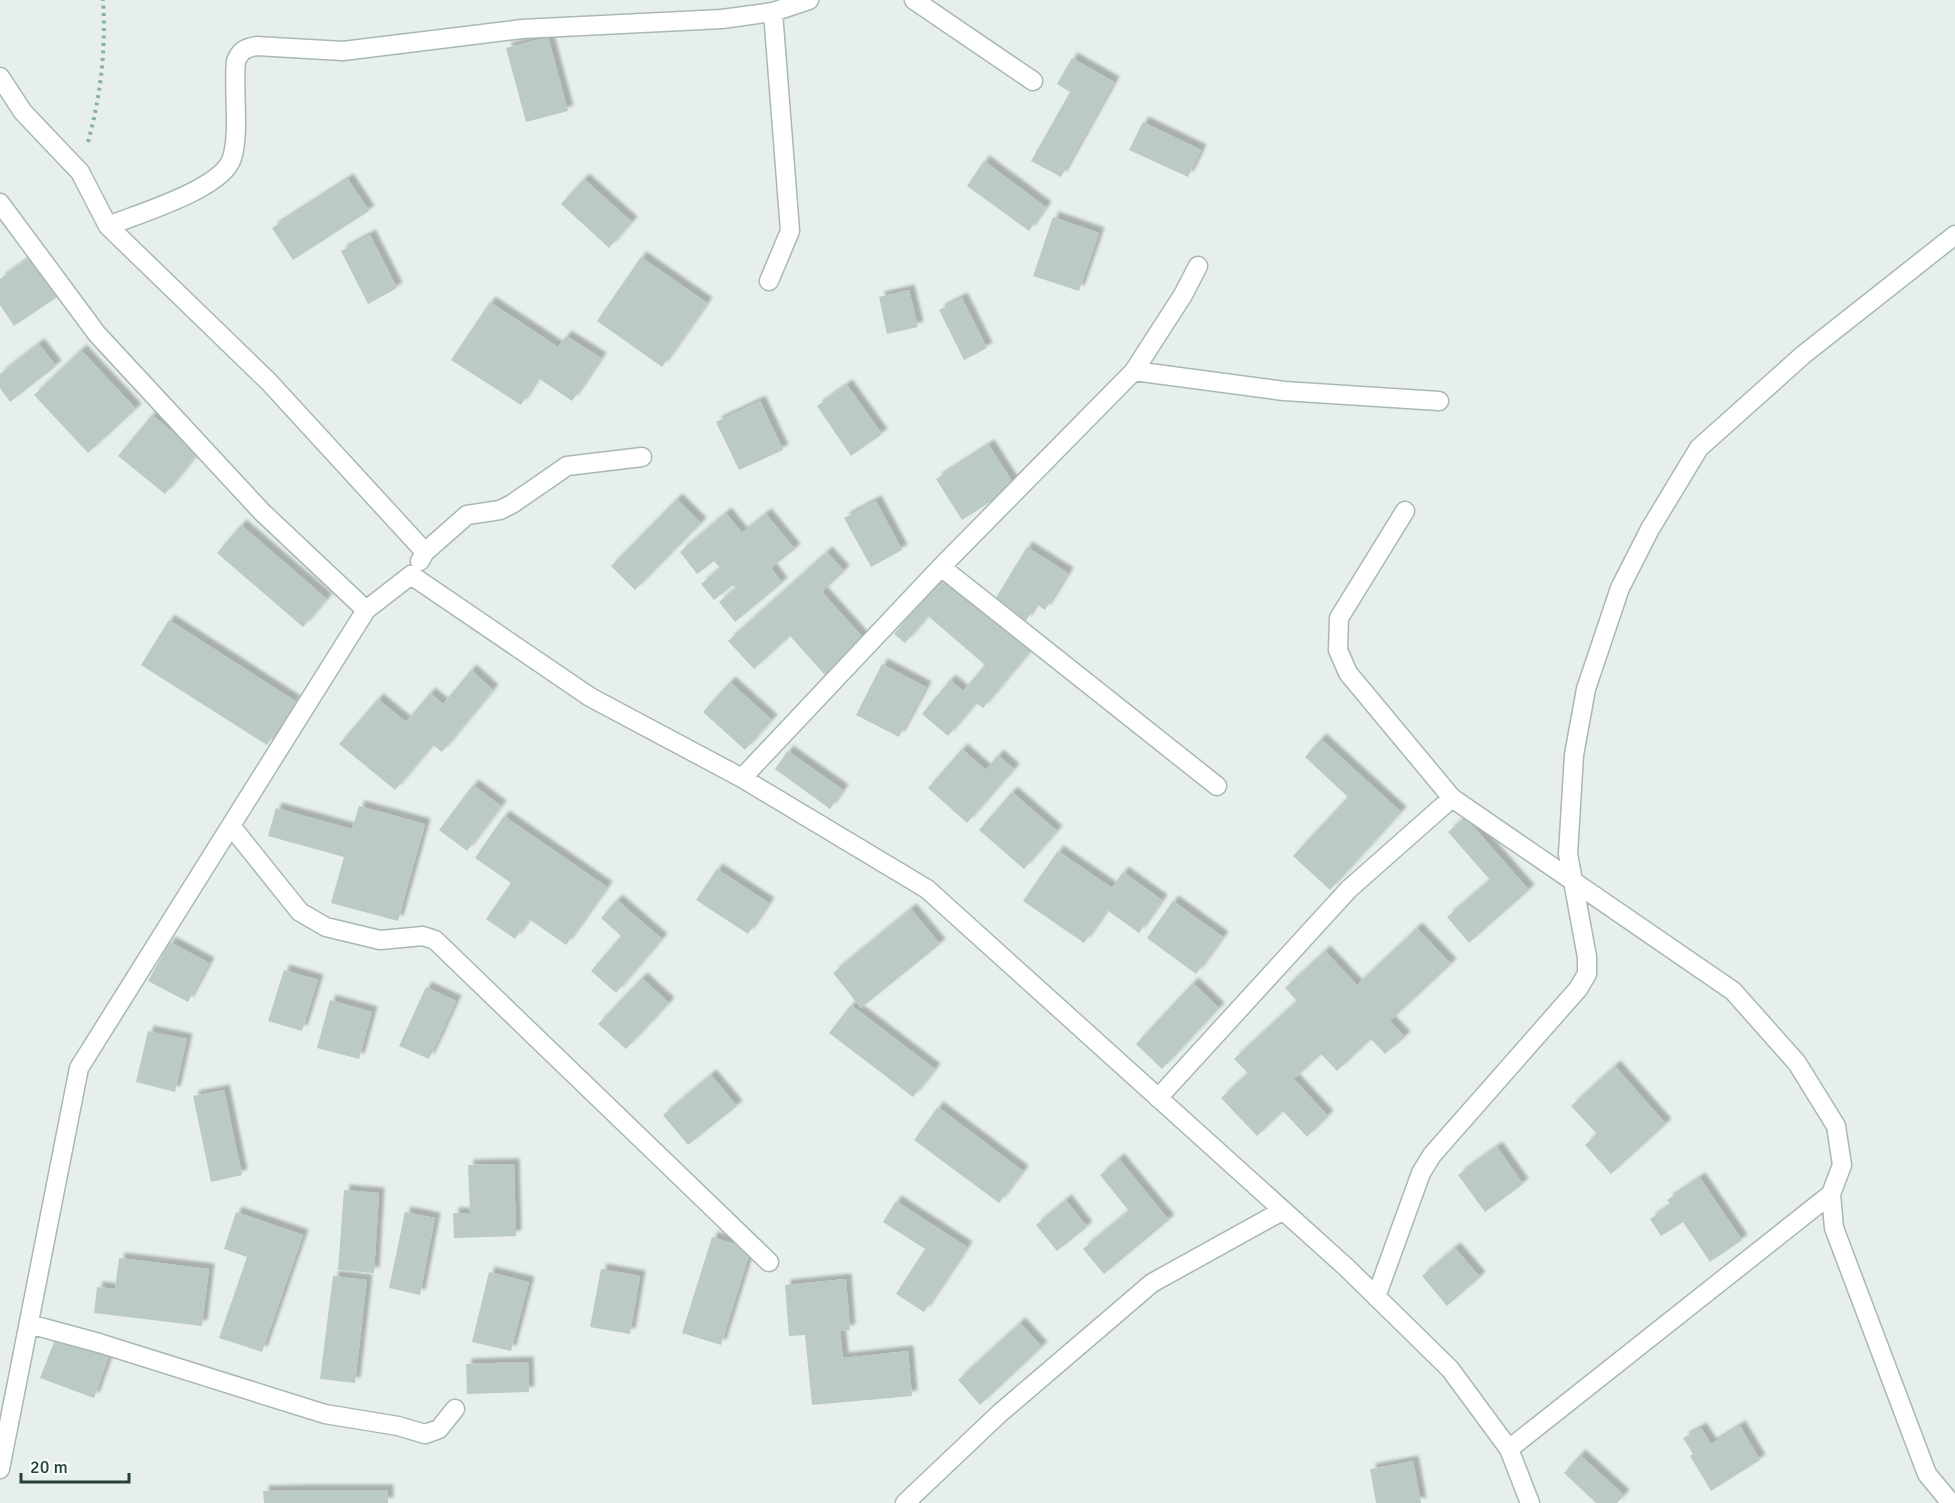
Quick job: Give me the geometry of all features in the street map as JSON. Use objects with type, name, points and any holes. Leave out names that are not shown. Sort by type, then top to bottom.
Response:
[{"type":"street","points":[[108,226],[210,183],[228,167],[234,149],[236,61],[246,48],[256,46],[344,51],[522,29],[722,19],[773,12],[809,0]]},
{"type":"street","points":[[914,0],[1033,81]]},
{"type":"street","points":[[769,281],[790,231],[773,12]]},
{"type":"street","points":[[0,77],[23,112],[80,172],[108,226],[269,382],[425,552]]},
{"type":"street","points":[[0,203],[97,334],[262,512],[366,610]]},
{"type":"street","points":[[1376,1296],[1420,1173],[1432,1155],[1578,989],[1587,974],[1587,957],[1568,854],[1574,755],[1586,689],[1620,588],[1650,529],[1699,448],[1803,355],[1955,235]]},
{"type":"street","points":[[742,778],[941,567],[1134,371],[1183,296],[1198,266]]},
{"type":"street","points":[[1134,371],[1284,391],[1439,400]]},
{"type":"street","points":[[0,1469],[79,1068],[366,610],[411,575],[425,552],[467,515],[500,510],[567,466],[642,457]]},
{"type":"street","points":[[1405,511],[1339,618],[1338,650],[1348,674],[1452,798],[1733,991],[1797,1063],[1836,1126],[1842,1165],[1831,1194],[1834,1228],[1927,1474],[1951,1503]]},
{"type":"street","points":[[941,567],[1217,786]]},
{"type":"street","points":[[411,575],[590,697],[742,778],[927,889],[1376,1296],[1450,1369],[1509,1449],[1530,1503]]},
{"type":"street","points":[[1158,1098],[1349,889],[1452,798]]},
{"type":"street","points":[[231,826],[300,912],[326,927],[380,940],[423,936],[435,940],[769,1262]]},
{"type":"street","points":[[1509,1449],[1831,1194]]},
{"type":"street","points":[[905,1503],[1000,1413],[1152,1283],[1282,1211]]},
{"type":"street","points":[[29,1324],[99,1343],[325,1414],[398,1426],[424,1434],[439,1429],[455,1409]]},
{"type":"path","points":[[80,172],[98,107],[104,61],[103,0]]},
{"type":"building","points":[[548,37],[568,111],[526,122],[506,48]]},
{"type":"building","points":[[1072,58],[1114,82],[1061,177],[1031,161],[1070,92],[1057,84]]},
{"type":"building","points":[[1143,122],[1201,150],[1188,177],[1129,150]]},
{"type":"building","points":[[984,161],[1046,207],[1029,231],[967,186]]},
{"type":"building","points":[[348,179],[369,211],[293,260],[272,228]]},
{"type":"building","points":[[584,179],[632,222],[609,248],[561,204]]},
{"type":"building","points":[[1053,217],[1099,233],[1079,291],[1033,276]]},
{"type":"building","points":[[370,235],[397,288],[368,304],[341,251]]},
{"type":"building","points":[[31,257],[57,297],[14,326],[0,305],[0,279]]},
{"type":"building","points":[[641,257],[707,303],[662,367],[597,321]]},
{"type":"building","points":[[909,290],[918,327],[887,334],[879,297]]},
{"type":"building","points":[[962,298],[987,348],[964,360],[939,310]]},
{"type":"building","points":[[490,302],[558,347],[566,336],[601,358],[572,401],[538,378],[521,405],[451,360]]},
{"type":"building","points":[[39,344],[56,366],[10,402],[0,388],[0,374]]},
{"type":"building","points":[[81,350],[136,409],[88,453],[34,395]]},
{"type":"building","points":[[847,385],[882,434],[851,456],[817,406]]},
{"type":"building","points":[[760,401],[783,450],[739,470],[716,422]]},
{"type":"building","points":[[152,415],[198,453],[165,494],[118,456]]},
{"type":"building","points":[[989,445],[1015,486],[962,520],[936,479]]},
{"type":"building","points":[[677,499],[701,523],[635,590],[611,566]]},
{"type":"building","points":[[876,501],[902,550],[871,567],[844,518]]},
{"type":"building","points":[[726,513],[742,533],[766,514],[795,549],[771,568],[782,583],[735,622],[719,602],[736,588],[733,585],[714,600],[701,584],[720,568],[714,561],[697,574],[680,552]]},
{"type":"building","points":[[241,525],[327,599],[303,627],[217,553]]},
{"type":"building","points":[[1027,547],[1068,573],[1045,610],[1036,604],[1026,621],[994,601]]},
{"type":"building","points":[[827,552],[844,571],[822,592],[865,640],[826,676],[790,636],[754,669],[728,641]]},
{"type":"building","points":[[942,576],[1031,650],[983,708],[976,703],[948,736],[922,714],[950,680],[963,691],[985,665],[928,616],[905,643],[894,634]]},
{"type":"building","points":[[169,620],[295,701],[267,745],[141,665]]},
{"type":"building","points":[[882,664],[926,687],[899,737],[856,715]]},
{"type":"building","points":[[471,670],[493,690],[442,752],[433,745],[395,790],[339,744],[378,699],[406,722],[430,693],[443,704]]},
{"type":"building","points":[[730,682],[772,720],[745,750],[703,712]]},
{"type":"building","points":[[1321,739],[1401,812],[1330,890],[1293,856],[1348,797],[1305,757]]},
{"type":"building","points":[[962,749],[986,770],[998,755],[1014,769],[967,823],[928,788]]},
{"type":"building","points":[[788,751],[843,790],[830,809],[775,769]]},
{"type":"building","points":[[473,785],[501,806],[467,851],[439,830]]},
{"type":"building","points":[[1012,792],[1057,831],[1024,869],[979,830]]},
{"type":"building","points":[[359,806],[425,824],[398,921],[331,903],[344,857],[268,836],[276,808],[352,829]]},
{"type":"building","points":[[504,816],[607,887],[566,945],[529,919],[515,939],[486,919],[511,883],[475,858]]},
{"type":"building","points":[[1465,817],[1529,890],[1469,943],[1447,917],[1490,880],[1448,832]]},
{"type":"building","points":[[1058,851],[1112,888],[1123,872],[1162,900],[1139,933],[1107,910],[1084,943],[1023,901]]},
{"type":"building","points":[[717,869],[769,903],[748,934],[696,900]]},
{"type":"building","points":[[617,900],[662,939],[616,993],[591,971],[621,936],[601,918]]},
{"type":"building","points":[[1173,901],[1223,937],[1196,974],[1147,938]]},
{"type":"building","points":[[911,909],[940,944],[861,1008],[833,973]]},
{"type":"building","points":[[1417,928],[1451,964],[1390,1021],[1405,1037],[1385,1054],[1371,1039],[1337,1071],[1321,1054],[1294,1079],[1328,1116],[1307,1137],[1283,1111],[1257,1136],[1221,1098],[1248,1073],[1234,1059],[1297,1001],[1285,988],[1325,951],[1357,985]]},
{"type":"building","points":[[170,942],[209,963],[188,1002],[148,981]]},
{"type":"building","points":[[284,970],[318,980],[302,1031],[268,1021]]},
{"type":"building","points":[[642,978],[669,1003],[626,1049],[598,1024]]},
{"type":"building","points":[[1193,983],[1219,1008],[1162,1069],[1136,1044]]},
{"type":"building","points":[[426,987],[456,1001],[429,1059],[399,1046]]},
{"type":"building","points":[[330,1000],[372,1012],[359,1059],[317,1048]]},
{"type":"building","points":[[851,1005],[935,1069],[913,1097],[829,1033]]},
{"type":"building","points":[[148,1031],[187,1039],[175,1092],[136,1082]]},
{"type":"building","points":[[1615,1066],[1666,1124],[1611,1174],[1585,1145],[1597,1134],[1571,1106]]},
{"type":"building","points":[[711,1075],[737,1106],[688,1145],[663,1115]]},
{"type":"building","points":[[224,1090],[242,1175],[211,1182],[193,1096]]},
{"type":"building","points":[[938,1107],[1023,1171],[999,1203],[914,1140]]},
{"type":"building","points":[[1497,1147],[1523,1184],[1485,1212],[1458,1175]]},
{"type":"building","points":[[1119,1159],[1169,1220],[1104,1274],[1083,1249],[1129,1211],[1100,1175]]},
{"type":"building","points":[[514,1164],[516,1236],[454,1238],[453,1213],[470,1213],[468,1165]]},
{"type":"building","points":[[1700,1178],[1742,1240],[1710,1262],[1683,1222],[1661,1236],[1650,1219],[1671,1205],[1667,1200]]},
{"type":"building","points":[[344,1190],[379,1193],[374,1273],[338,1270]]},
{"type":"building","points":[[1066,1200],[1087,1227],[1057,1251],[1036,1225]]},
{"type":"building","points":[[896,1201],[967,1247],[924,1312],[896,1294],[925,1249],[883,1222]]},
{"type":"building","points":[[236,1212],[303,1235],[262,1352],[219,1338],[247,1257],[224,1249]]},
{"type":"building","points":[[405,1212],[435,1218],[420,1295],[389,1288]]},
{"type":"building","points":[[712,1237],[751,1249],[721,1345],[682,1333]]},
{"type":"building","points":[[1455,1248],[1480,1277],[1447,1306],[1422,1276]]},
{"type":"building","points":[[119,1258],[209,1269],[202,1326],[94,1313],[97,1287],[115,1289]]},
{"type":"building","points":[[601,1269],[640,1276],[630,1334],[590,1327]]},
{"type":"building","points":[[489,1272],[529,1282],[511,1351],[472,1342]]},
{"type":"building","points":[[333,1276],[367,1280],[355,1383],[320,1379]]},
{"type":"building","points":[[846,1279],[850,1330],[840,1331],[843,1358],[908,1351],[912,1396],[812,1405],[805,1335],[789,1336],[785,1285]]},
{"type":"building","points":[[1020,1323],[1042,1347],[980,1405],[958,1380]]},
{"type":"building","points":[[56,1337],[109,1356],[94,1398],[40,1378]]},
{"type":"building","points":[[528,1362],[529,1392],[467,1394],[466,1364]]},
{"type":"building","points":[[1740,1426],[1760,1460],[1711,1491],[1690,1456],[1693,1454],[1683,1438],[1701,1428],[1711,1444]]},
{"type":"building","points":[[1580,1455],[1624,1495],[1617,1503],[1596,1503],[1564,1473]]},
{"type":"building","points":[[1413,1461],[1421,1503],[1376,1503],[1370,1469]]},
{"type":"building","points":[[388,1490],[388,1503],[264,1503],[263,1491]]}]
